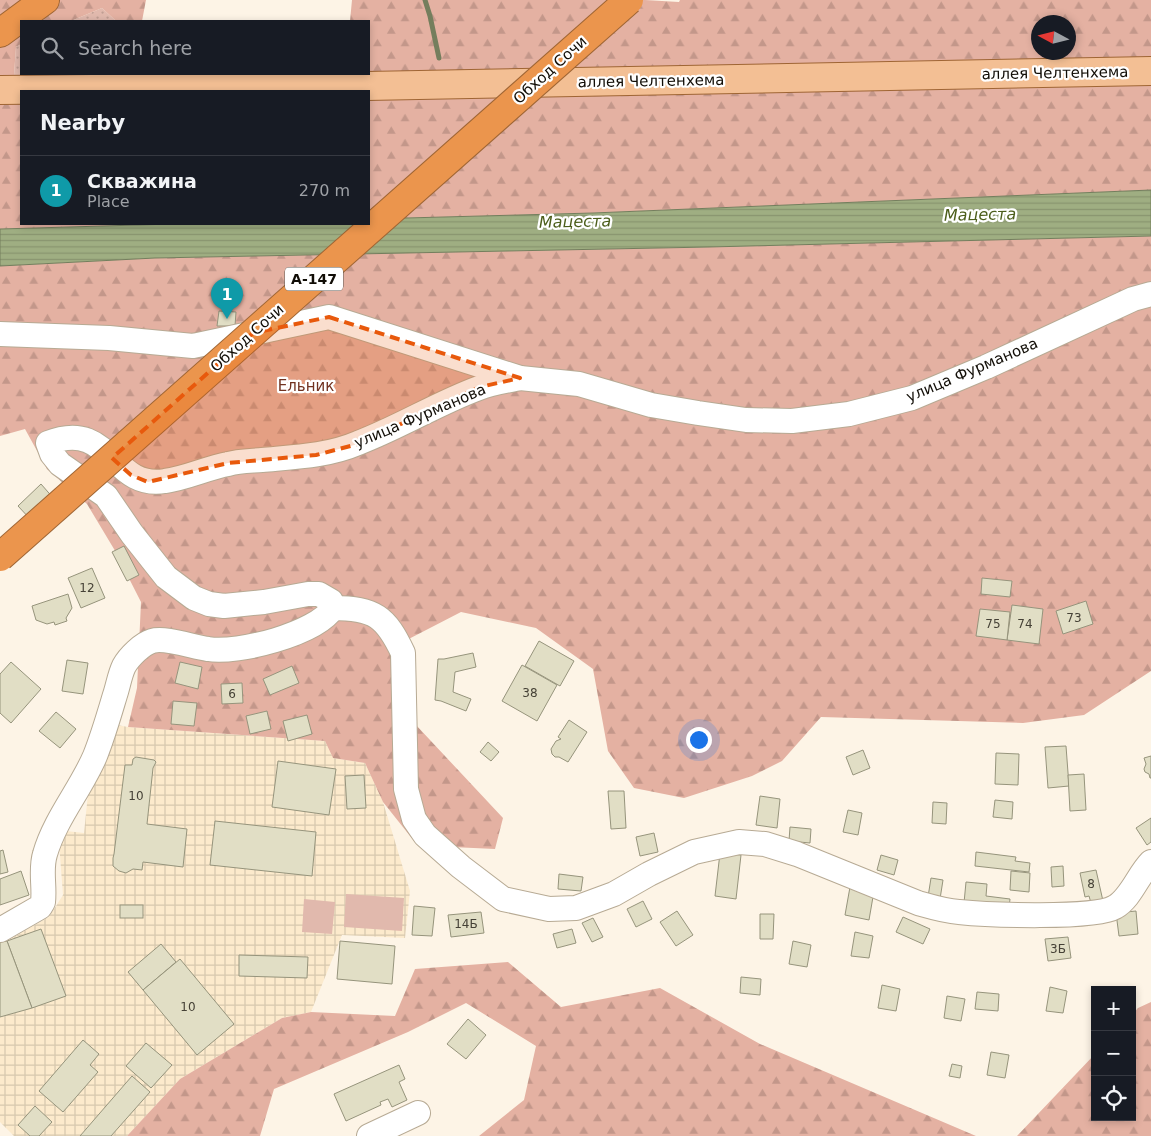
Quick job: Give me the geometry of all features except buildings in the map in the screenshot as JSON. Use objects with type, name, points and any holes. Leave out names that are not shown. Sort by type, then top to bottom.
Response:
[{"type":"highway","points":[[0,33],[45,0]]},
{"type":"highway","name":"Обход Сочи","points":[[0,557],[629,0]]},
{"type":"main road","name":"аллея Челтенхема","points":[[0,90],[367,86],[1151,71]]},
{"type":"street","name":"улица Фурманова","points":[[0,334],[109,338],[193,346],[329,316],[520,378],[579,384],[651,405],[746,420],[792,421],[849,414],[912,398],[986,367],[1133,299],[1151,294]]},
{"type":"street","name":"улица Фурманова","points":[[333,608],[331,601],[319,594],[224,606],[209,604],[194,598],[166,577],[132,534],[106,496],[60,464],[52,454],[48,443],[63,438],[85,439],[94,442],[131,475],[148,482],[164,481],[190,476],[228,463],[316,455],[358,444],[480,387],[520,378]]},
{"type":"street","points":[[0,930],[40,907],[43,902],[42,868],[47,846],[94,758],[124,667],[136,652],[153,640],[209,649],[229,650],[244,648],[273,641],[304,629],[322,618],[333,608],[360,610],[379,616],[394,634],[403,653],[406,789],[414,819],[425,835],[461,867],[503,899],[549,909],[576,908],[614,894],[648,874],[694,852],[739,842],[765,844],[796,854],[918,903],[937,908],[971,913],[1080,914],[1114,908],[1125,898],[1151,862]]},
{"type":"street","points":[[369,1136],[418,1113]]},
{"type":"highlighted area","points":[[329,317],[520,378],[480,387],[358,444],[316,455],[228,463],[148,482],[131,475],[112,458],[253,333]]},
{"type":"shaded area","points":[[102,8],[115,20],[73,20]]},
{"type":"shaded area","points":[[20,45],[20,75],[128,75],[128,80],[52,90],[14,75],[16,47]]},
{"type":"shaded area","points":[[117,725],[325,741],[333,758],[365,763],[383,802],[410,891],[405,938],[342,935],[311,1012],[282,1018],[180,1079],[127,1136],[14,1136],[0,1122],[0,942],[7,941],[49,917],[63,895],[59,843],[66,831],[84,833],[89,784]]},
{"type":"shaded area","points":[[346,894],[404,898],[402,931],[344,927]]},
{"type":"shaded area","points":[[304,899],[335,902],[332,934],[302,932]]},
{"type":"green space","points":[[0,0],[146,0],[142,20],[115,20],[102,8],[73,20],[20,20],[20,45],[16,47],[14,75],[52,90],[20,90],[20,225],[138,225],[0,229]]},
{"type":"green space","points":[[352,0],[645,0],[679,2],[680,0],[1151,0],[1151,190],[593,213],[370,219],[370,90],[52,90],[128,80],[128,75],[370,75],[370,20],[350,20]]},
{"type":"green space","name":"Ельник","points":[[1151,236],[1151,671],[1084,715],[1023,723],[821,717],[782,761],[752,776],[684,798],[634,788],[608,751],[593,669],[536,628],[461,612],[399,644],[401,709],[503,818],[495,849],[452,847],[414,841],[383,802],[365,763],[333,758],[325,741],[128,727],[137,688],[141,602],[114,549],[87,504],[47,469],[25,429],[0,436],[0,266],[155,258]]},
{"type":"green space","points":[[508,962],[561,1007],[660,988],[760,1044],[976,1136],[479,1136],[524,1100],[536,1046],[466,1003],[408,1032],[274,1089],[260,1136],[127,1136],[180,1079],[282,1018],[311,1012],[395,1016],[415,969]]},
{"type":"green space","points":[[1151,1002],[1151,1136],[1017,1136],[1091,1058],[1091,1121],[1136,1121],[1136,1010]]},
{"type":"water","name":"Мацеста","points":[[1151,190],[1151,236],[155,258],[0,266],[0,229],[138,225],[370,225],[370,219],[593,213]]},
{"type":"waterway","points":[[425,0],[439,58]]},
{"type":"place","name":"Скважина","points":[[227,319]]}]
